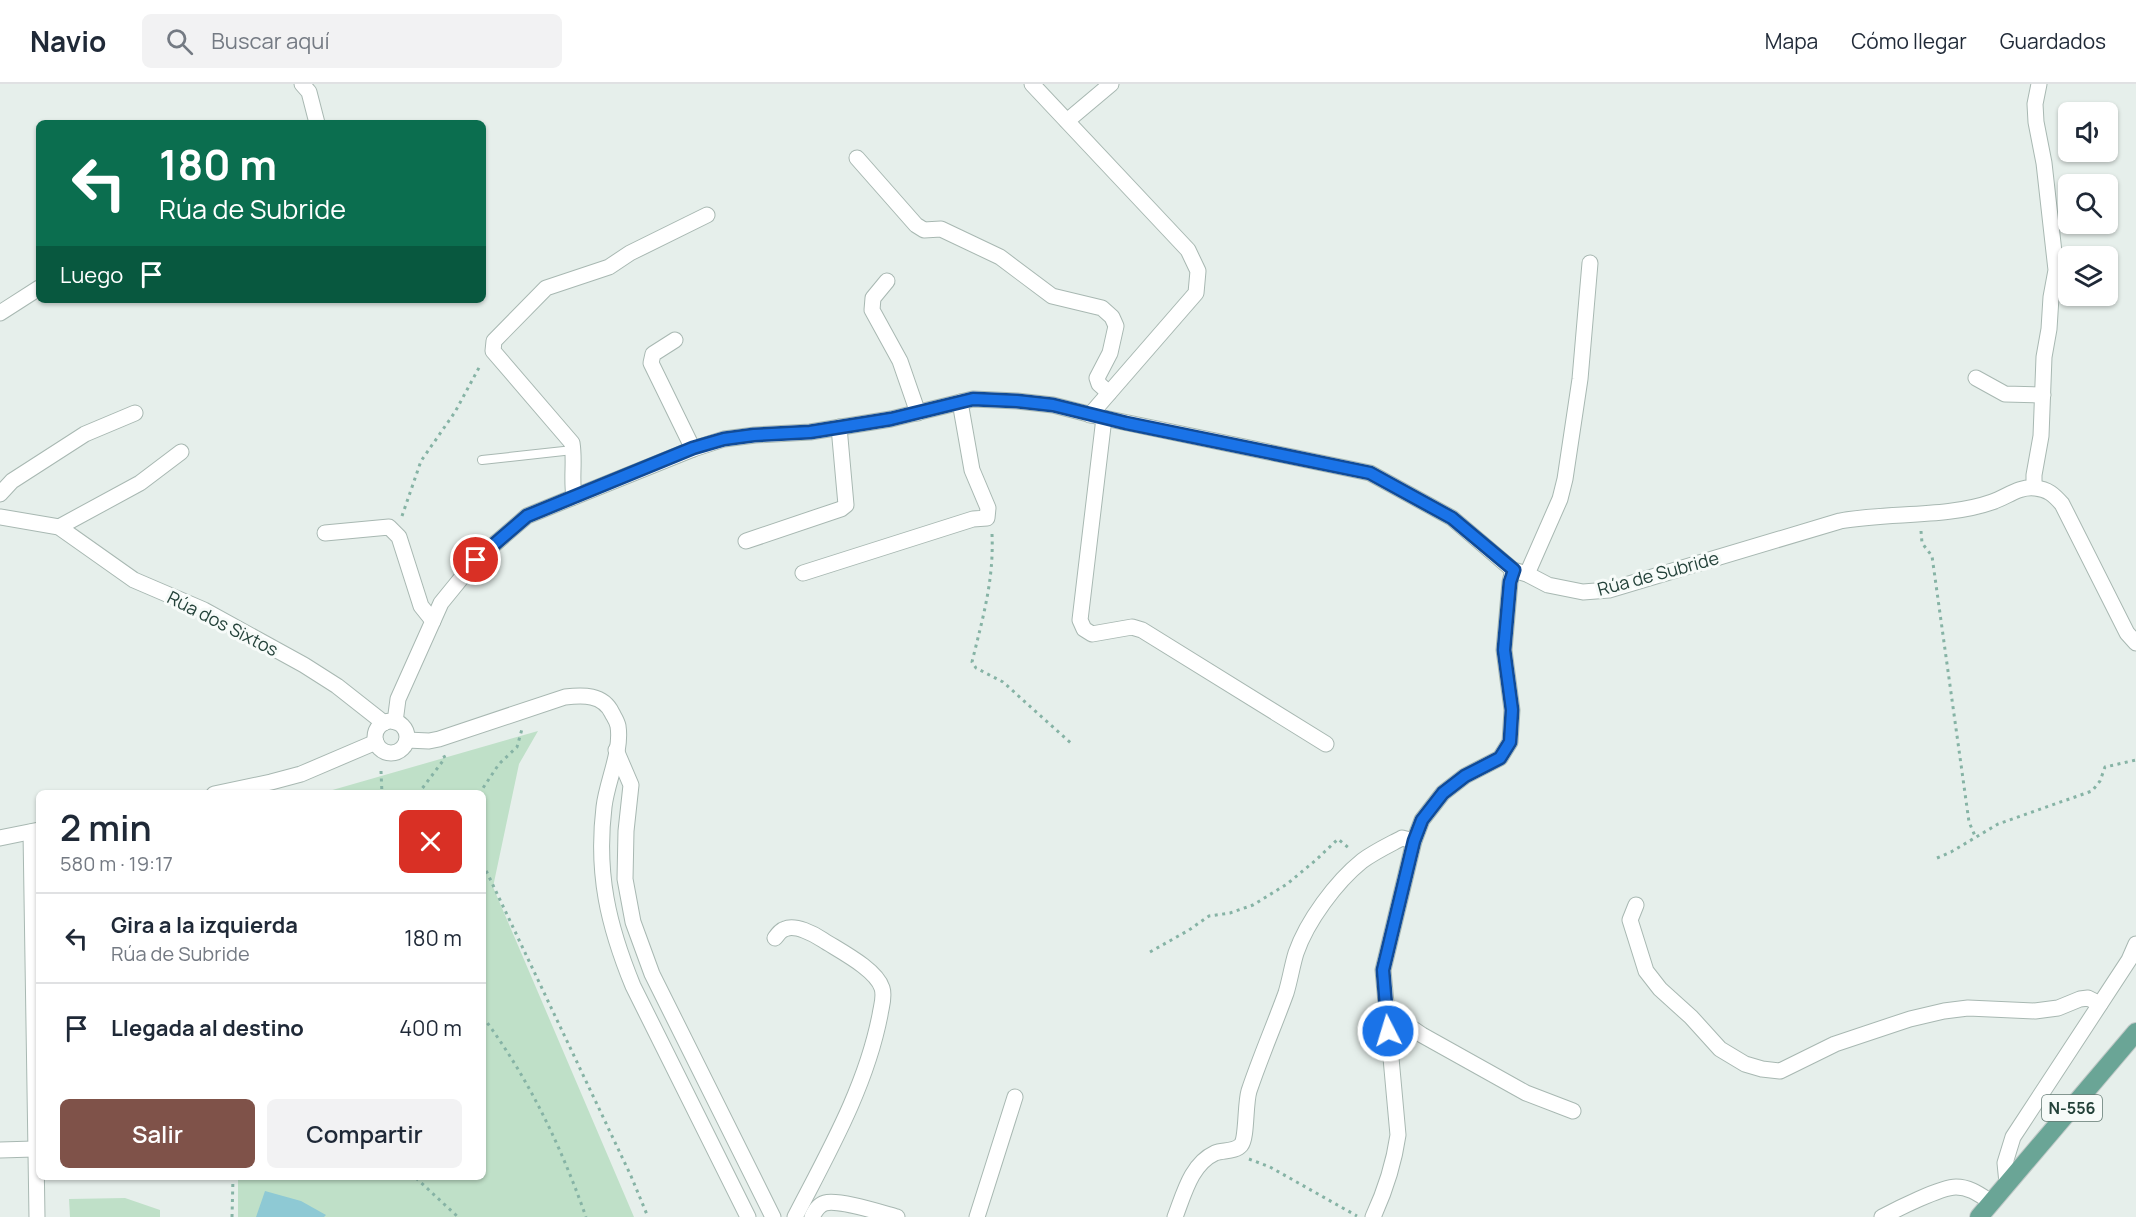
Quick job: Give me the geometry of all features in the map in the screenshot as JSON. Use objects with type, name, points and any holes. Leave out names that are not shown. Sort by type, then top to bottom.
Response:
[{"type":"main road","name":"N-556","points":[[1979,1217],[2136,1032]]},
{"type":"street","points":[[302,84],[309,92],[316,120]]},
{"type":"street","points":[[1032,84],[1188,250],[1198,271],[1196,293],[1109,393],[1097,417],[1080,620],[1084,629],[1092,634],[1132,627],[1142,630],[1326,744]]},
{"type":"street","points":[[1067,121],[1110,84]]},
{"type":"street","points":[[2039,84],[2035,104],[2036,122],[2044,163],[2056,259],[2044,357],[2041,436],[2034,487],[2049,491],[2062,504],[2127,633],[2136,644]]},
{"type":"street","points":[[857,158],[916,225],[924,230],[941,229],[1000,257],[1052,296],[1102,308],[1112,317],[1116,326],[1110,354],[1097,378],[1099,384],[1109,393]]},
{"type":"street","points":[[574,497],[571,480],[572,443],[493,351],[494,341],[546,288],[609,267],[630,253],[707,215]]},
{"type":"street","points":[[1373,1217],[1382,1197],[1398,1135],[1383,970],[1414,841],[1422,820],[1443,793],[1465,776],[1500,758],[1510,742],[1512,710],[1504,650],[1510,582],[1520,572],[1560,499],[1581,380],[1590,263]]},
{"type":"street","points":[[887,281],[873,298],[872,310],[900,361],[918,413]]},
{"type":"street","points":[[0,313],[36,290]]},
{"type":"street","points":[[675,340],[653,354],[651,363],[693,448]]},
{"type":"street","points":[[1976,378],[2006,394],[2043,395]]},
{"type":"street","name":"Rúa de Subride","points":[[389,722],[441,603],[476,560],[527,516],[693,448],[724,439],[839,428],[918,413],[973,399],[1053,405],[1097,417],[1370,473],[1452,518],[1520,572],[1548,585],[1583,592],[1609,590],[1840,521],[1867,516],[1946,511],[1992,502],[2020,489],[2034,487]]},
{"type":"street","points":[[802,573],[974,519],[987,518],[988,508],[972,470],[960,402]]},
{"type":"street","points":[[0,494],[12,481],[85,434],[135,413]]},
{"type":"street","points":[[746,541],[841,509],[846,505],[839,428]]},
{"type":"street","points":[[59,527],[140,483],[181,452]]},
{"type":"street","name":"Rúa dos Sixtos","points":[[0,517],[59,527],[134,580],[204,610],[304,665],[389,722]]},
{"type":"street","points":[[325,533],[389,527],[395,531],[399,537],[421,606],[433,621]]},
{"type":"street","points":[[407,740],[439,739],[565,697],[580,695],[596,697],[609,707],[618,724],[616,750],[604,805],[600,852],[607,910],[617,947],[633,986],[748,1217]]},
{"type":"street","points":[[389,722],[402,725],[407,732],[407,740],[404,748],[388,753],[381,749],[376,742],[375,735],[378,728],[389,722]]},
{"type":"street","points":[[233,790],[301,774],[376,742]]},
{"type":"street","points":[[616,750],[630,784],[625,879],[633,922],[652,974],[774,1217]]},
{"type":"street","points":[[0,838],[35,831],[34,1149],[37,1217]]},
{"type":"street","points":[[1175,1217],[1192,1173],[1216,1153],[1236,1149],[1242,1145],[1245,1137],[1248,1094],[1310,922],[1362,860],[1402,838],[1414,841]]},
{"type":"street","points":[[1636,905],[1630,920],[1646,971],[1660,989],[1720,1049],[1744,1064],[1762,1069],[1780,1071],[1835,1044],[1910,1019],[1944,1011],[1968,1008],[2036,1011],[2058,1008],[2088,998],[2100,1004]]},
{"type":"street","points":[[775,938],[783,929],[790,927],[814,934],[869,971],[878,979],[883,995],[876,1032],[861,1079],[833,1144],[795,1217]]},
{"type":"street","points":[[2007,1183],[2005,1163],[2013,1137],[2129,960],[2136,944]]},
{"type":"street","points":[[1385,1010],[1422,1035],[1526,1093],[1574,1111]]},
{"type":"street","points":[[977,1217],[1015,1097]]},
{"type":"street","points":[[0,1150],[34,1149]]},
{"type":"street","points":[[1882,1217],[1916,1200],[1955,1187],[1974,1191],[1991,1202]]},
{"type":"street","points":[[812,1217],[816,1209],[824,1203],[837,1203],[897,1217]]},
{"type":"lane","points":[[482,460],[573,450]]},
{"type":"path","points":[[395,531],[401,526],[410,489],[421,461],[455,412],[472,378],[494,344]]},
{"type":"path","points":[[1924,513],[1920,534],[1922,543],[1932,556],[1969,822],[1976,836]]},
{"type":"path","points":[[987,518],[992,527],[993,562],[990,588],[972,662],[976,668],[1003,682],[1073,745]]},
{"type":"path","points":[[482,790],[499,764],[517,747],[522,729]]},
{"type":"path","points":[[421,790],[445,758],[443,752]]},
{"type":"path","points":[[1937,858],[1998,824],[2092,791],[2100,781],[2105,767],[2136,760]]},
{"type":"path","points":[[381,771],[382,790]]},
{"type":"path","points":[[1150,952],[1209,916],[1230,913],[1254,905],[1287,884],[1338,839],[1362,860]]},
{"type":"path","points":[[486,870],[631,1176],[648,1217]]},
{"type":"path","points":[[486,1022],[520,1073],[540,1110],[571,1176],[586,1217]]},
{"type":"path","points":[[1236,1149],[1247,1158],[1270,1167],[1358,1217]]},
{"type":"path","points":[[232,1217],[233,1180]]},
{"type":"path","points":[[418,1180],[458,1217]]},
{"type":"green space","points":[[538,731],[519,764],[493,887],[634,1217],[238,1217],[238,1180],[486,1180],[486,790],[332,790]]},
{"type":"green space","points":[[125,1198],[160,1210],[160,1217],[70,1217],[69,1199]]},
{"type":"water","points":[[265,1191],[301,1201],[326,1215],[324,1217],[256,1217]]},
{"type":"route","points":[[476,560],[527,516],[693,448],[724,439],[810,432],[891,419],[973,399],[1053,405],[1126,423],[1370,473],[1402,489],[1452,518],[1514,570],[1510,582],[1504,650],[1512,710],[1510,742],[1500,758],[1465,776],[1443,793],[1422,820],[1414,841],[1383,970],[1388,1031]]}]
